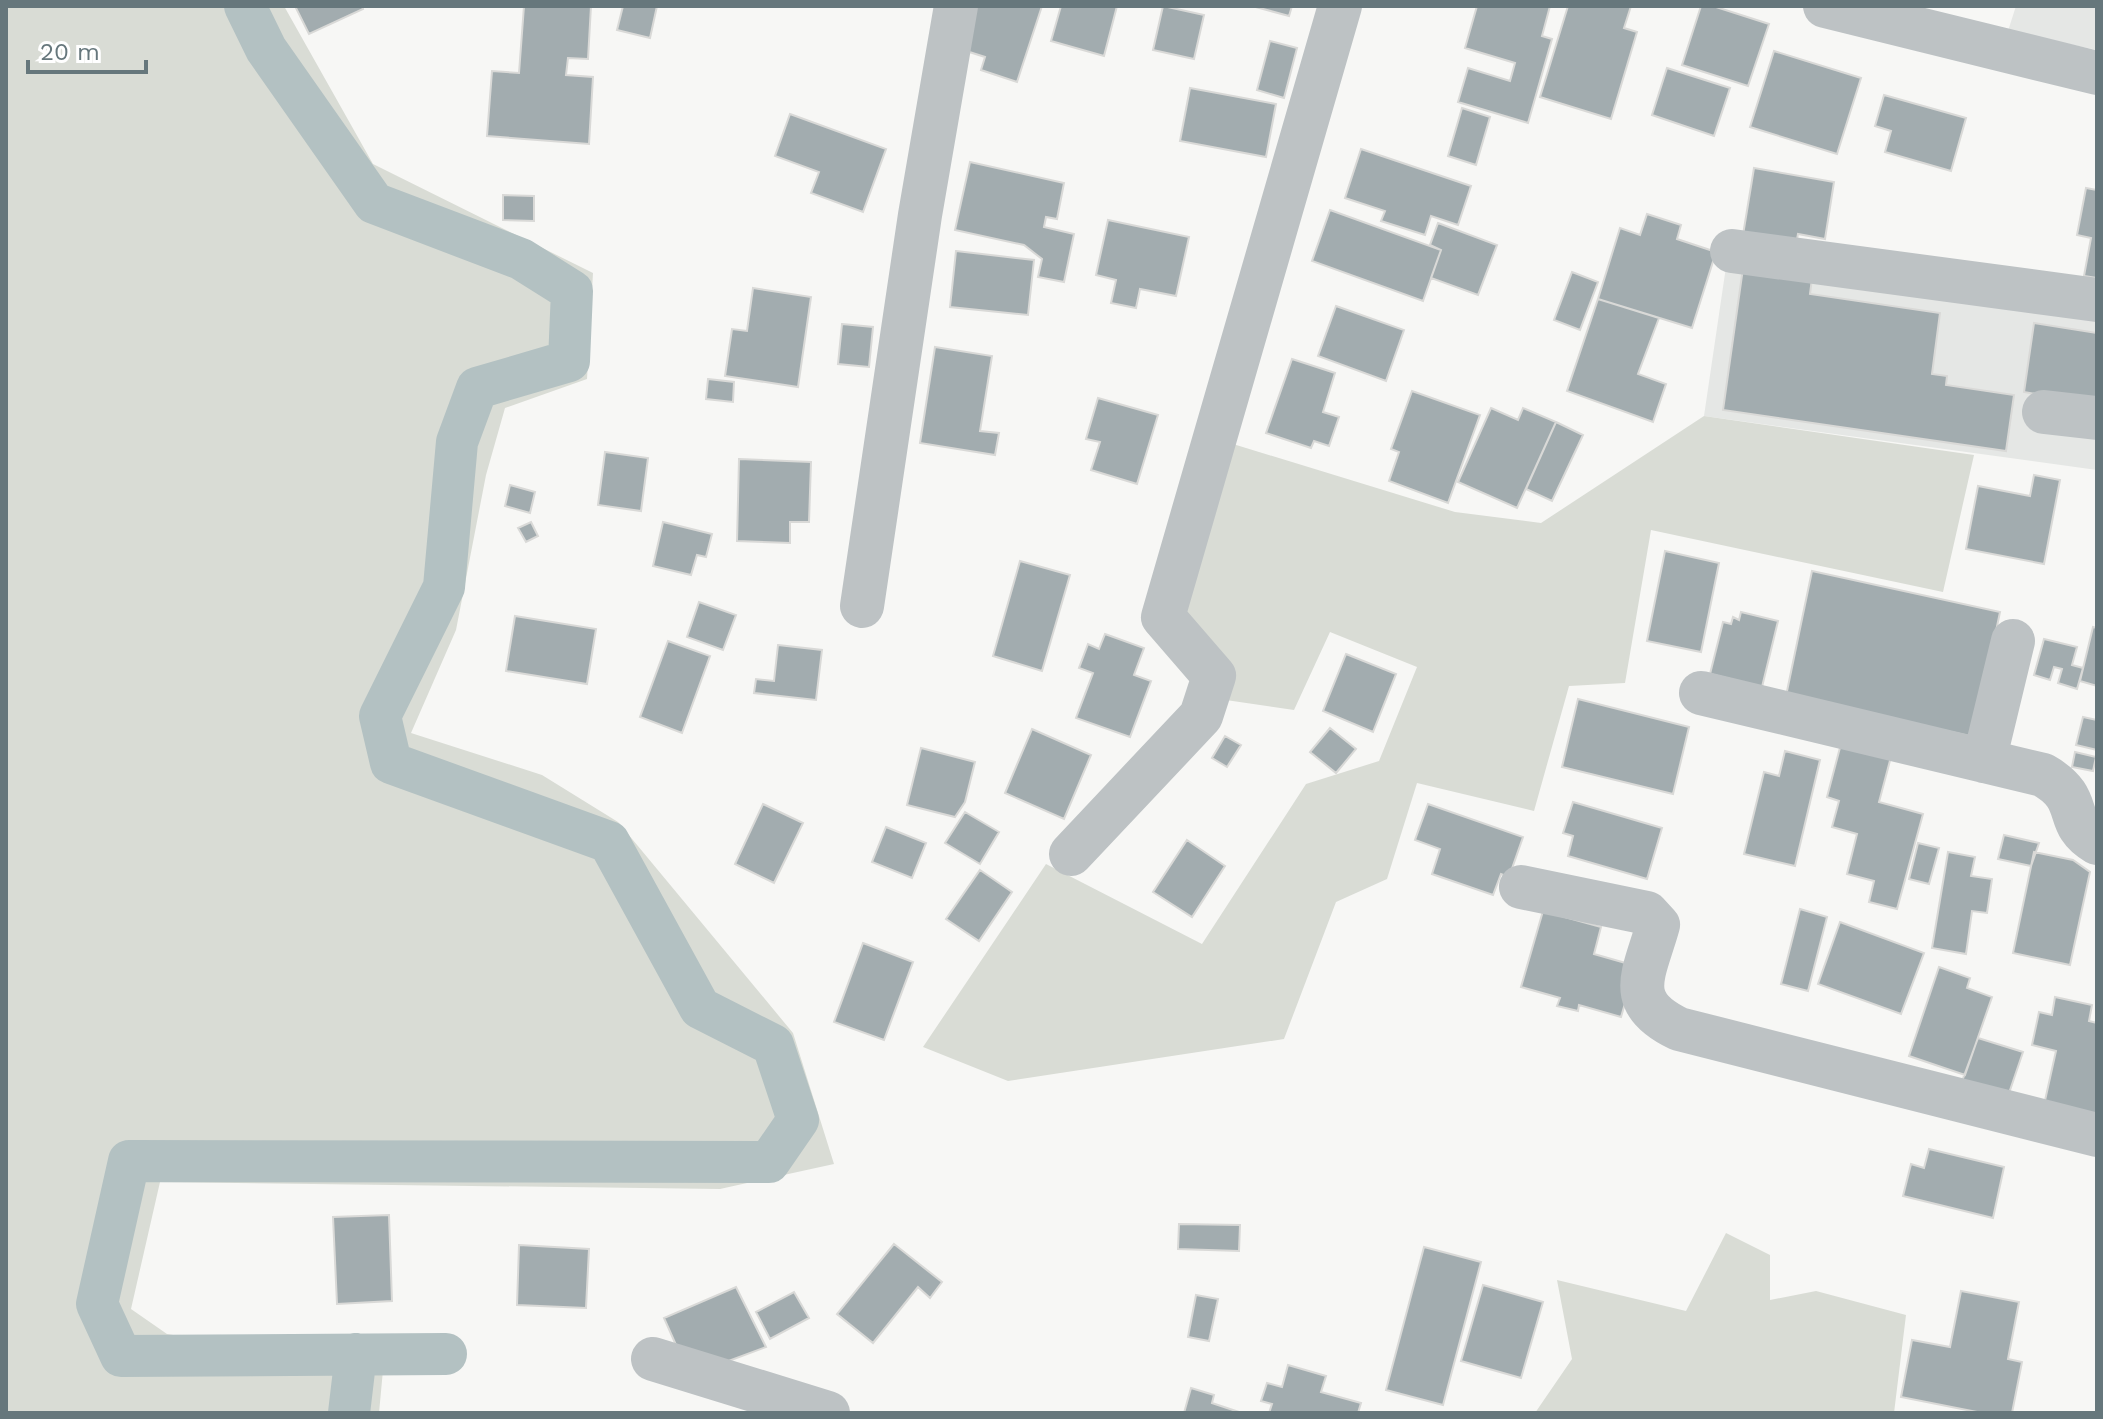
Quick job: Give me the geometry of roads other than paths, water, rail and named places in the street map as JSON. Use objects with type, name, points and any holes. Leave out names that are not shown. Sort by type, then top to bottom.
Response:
[{"type":"street","points":[[862,606],[920,215],[956,6]]},
{"type":"street","points":[[1071,854],[1201,716],[1214,676],[1163,617],[1340,6]]},
{"type":"street","points":[[1825,6],[2097,73]]},
{"type":"street","points":[[1732,251],[2097,300]]},
{"type":"street","points":[[2044,412],[2097,418]]},
{"type":"street","points":[[1984,761],[2013,641]]},
{"type":"street","points":[[1701,693],[2043,775],[2063,786],[2073,801],[2075,822],[2082,833],[2097,843]]},
{"type":"street","points":[[1521,887],[1647,913],[1658,925],[1642,980],[1645,1005],[1656,1018],[1679,1029],[2097,1135]]},
{"type":"street","points":[[653,1359],[828,1413]]},
{"type":"waterway","points":[[245,6],[266,49],[374,203],[521,259],[572,291],[569,361],[477,388],[457,442],[444,587],[380,716],[391,763],[609,842],[700,1008],[773,1045],[798,1120],[769,1162],[129,1161],[97,1304],[121,1356],[446,1354]]},
{"type":"waterway","points":[[349,1413],[356,1354]]}]
